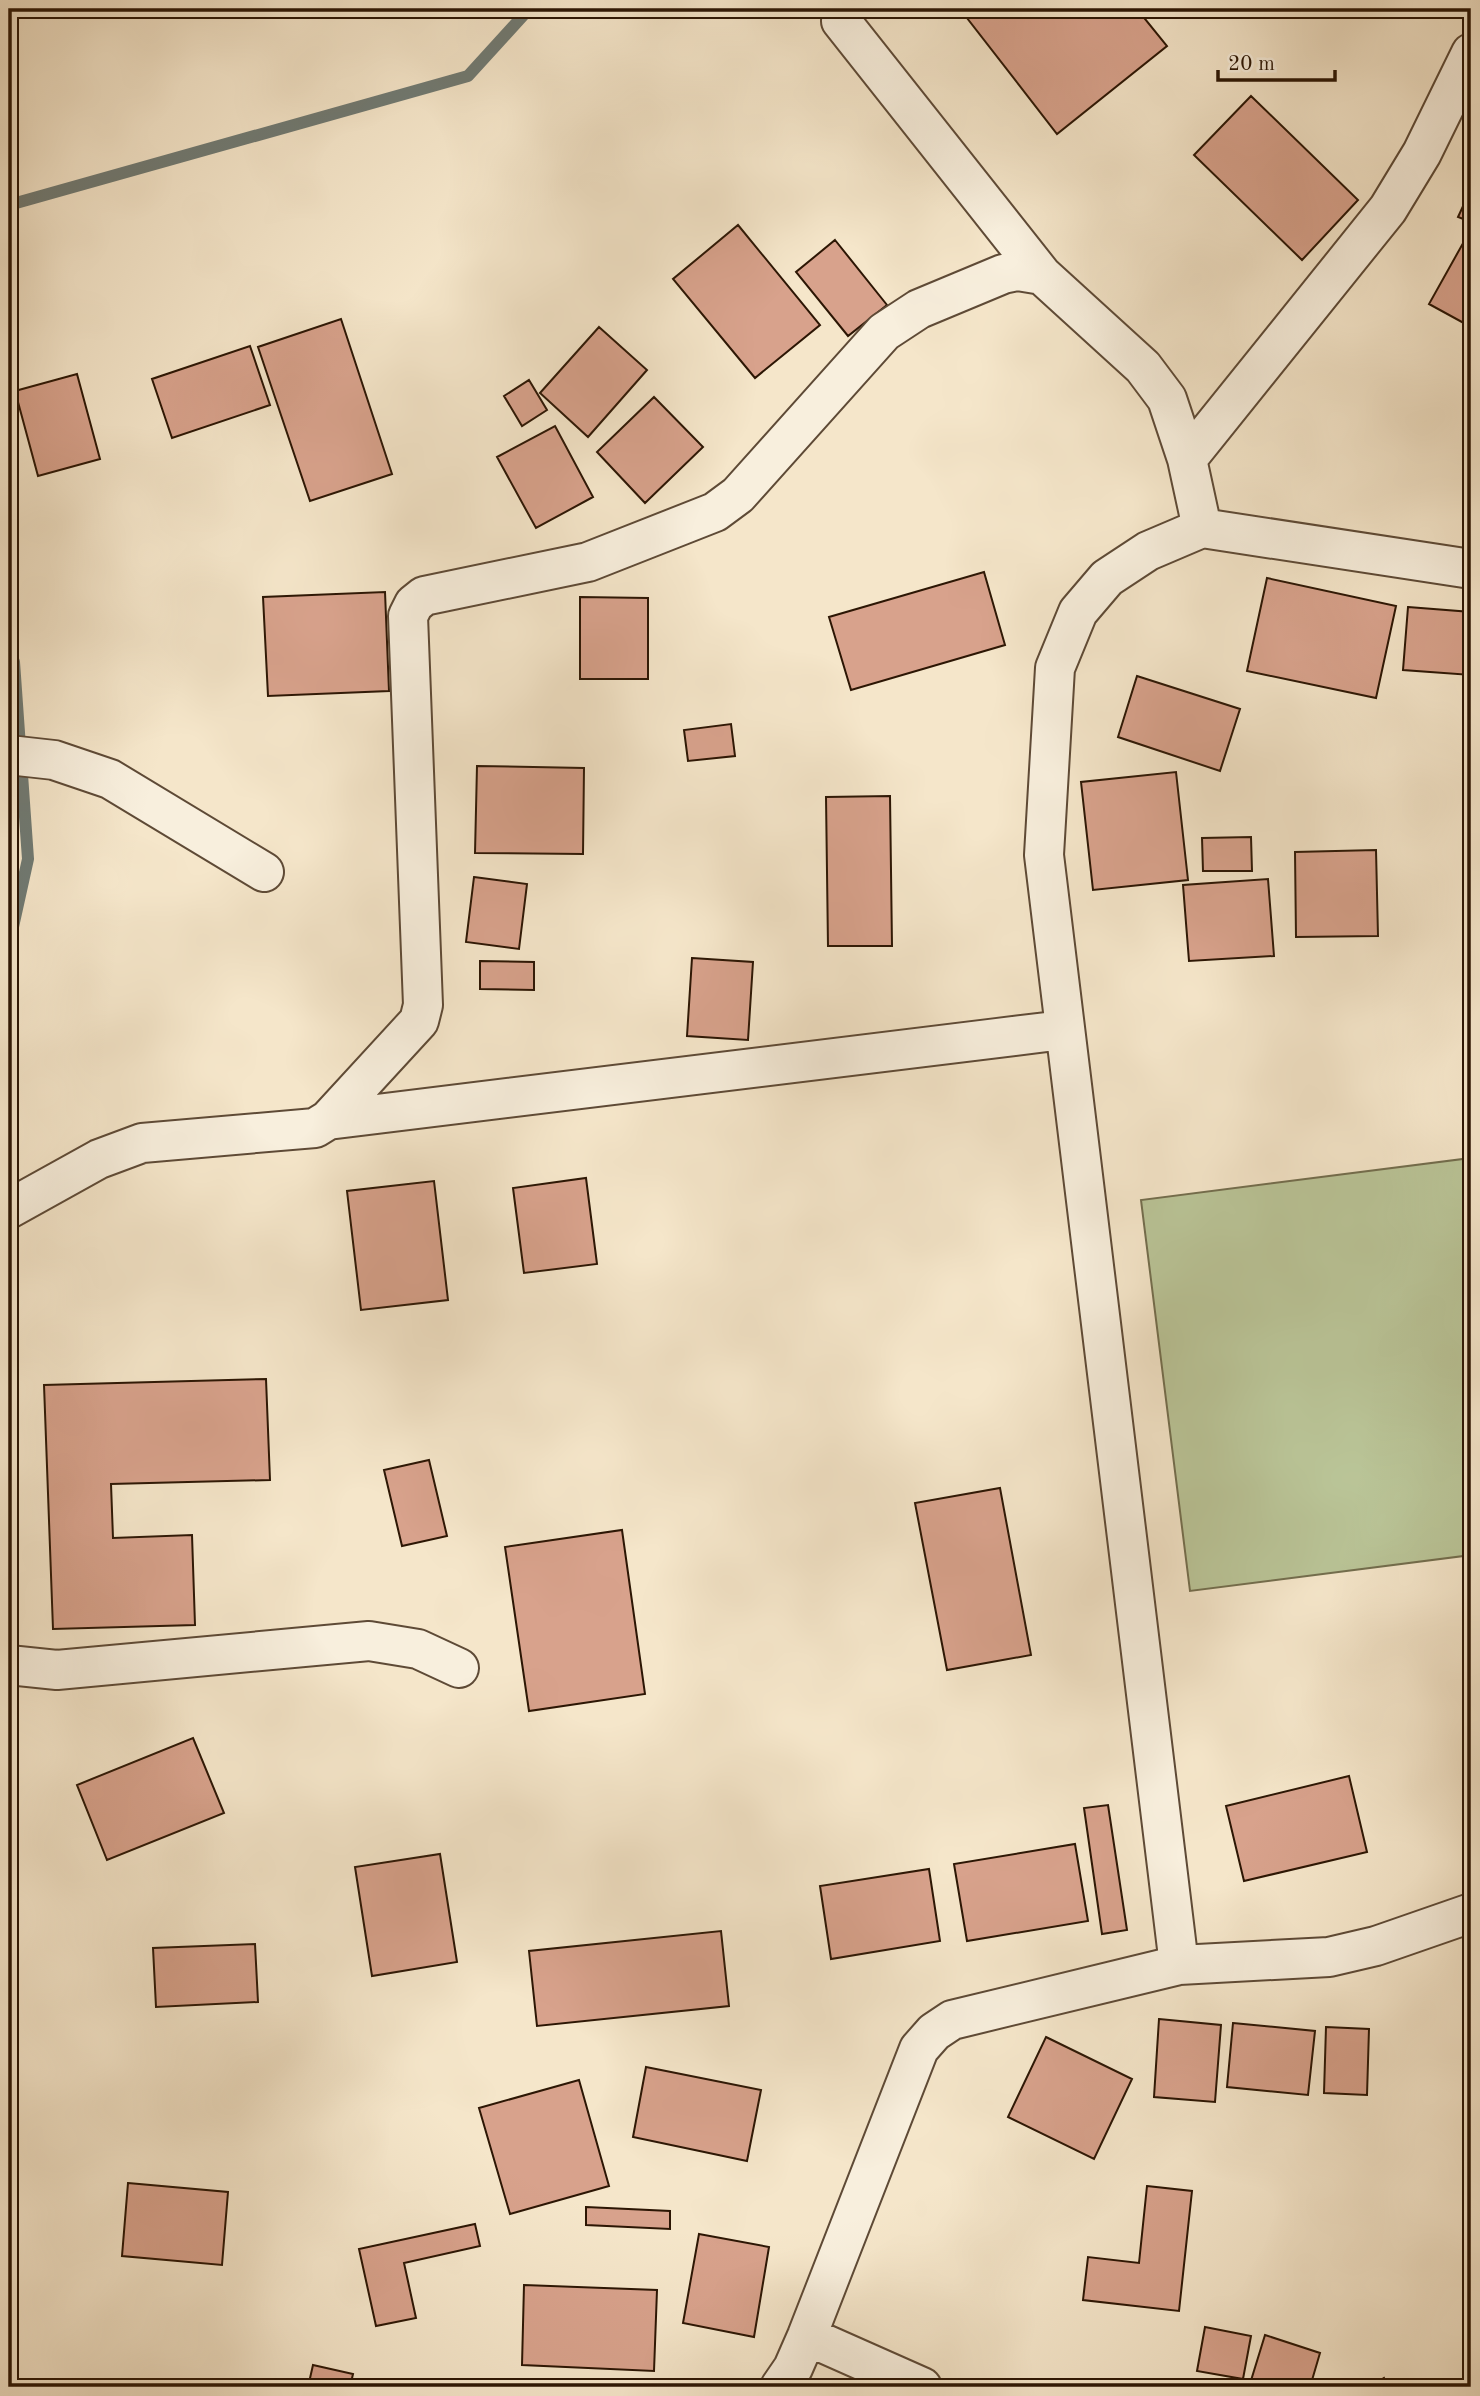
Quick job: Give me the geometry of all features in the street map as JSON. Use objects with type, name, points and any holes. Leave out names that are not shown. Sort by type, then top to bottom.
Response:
[{"type":"street","points":[[842,9],[841,21],[1042,275],[1143,367],[1167,399],[1187,459],[1202,528]]},
{"type":"street","points":[[1187,459],[1388,209],[1422,153],[1471,53]]},
{"type":"street","points":[[328,1120],[419,1021],[423,1005],[408,616],[414,604],[424,596],[588,562],[715,512],[737,495],[884,332],[902,318],[1003,274],[1017,271],[1042,275]]},
{"type":"street","points":[[1179,1965],[1063,1030],[1044,855],[1055,668],[1078,612],[1108,578],[1148,551],[1202,528],[1471,569]]},
{"type":"street","points":[[9,755],[54,760],[110,779],[264,872]]},
{"type":"street","points":[[9,1209],[99,1159],[142,1143],[302,1131],[328,1120],[1063,1030]]},
{"type":"street","points":[[9,1665],[57,1671],[369,1641],[418,1649],[459,1668]]},
{"type":"street","points":[[780,2387],[793,2368],[807,2336],[919,2049],[934,2032],[952,2020],[1179,1965],[1329,1957],[1376,1946],[1471,1913]]},
{"type":"street","points":[[807,2336],[922,2387]]},
{"type":"green space","points":[[1471,1158],[1471,1555],[1190,1591],[1141,1200]]},
{"type":"building","points":[[960,9],[1137,9],[1167,46],[1057,134]]},
{"type":"building","points":[[1251,96],[1358,200],[1302,260],[1194,155]]},
{"type":"building","points":[[1471,189],[1471,222],[1458,217]]},
{"type":"building","points":[[738,225],[820,325],[755,378],[673,279]]},
{"type":"building","points":[[1471,229],[1471,327],[1429,304]]},
{"type":"building","points":[[835,240],[887,305],[848,336],[796,272]]},
{"type":"building","points":[[341,319],[392,474],[310,501],[258,347]]},
{"type":"building","points":[[599,327],[647,370],[588,437],[540,393]]},
{"type":"building","points":[[250,346],[270,405],[172,438],[152,379]]},
{"type":"building","points":[[77,374],[100,459],[38,476],[15,391]]},
{"type":"building","points":[[529,380],[547,410],[522,426],[504,396]]},
{"type":"building","points":[[654,397],[703,447],[645,503],[597,452]]},
{"type":"building","points":[[555,426],[593,497],[536,528],[497,457]]},
{"type":"building","points":[[984,572],[1005,645],[851,690],[829,617]]},
{"type":"building","points":[[1267,578],[1396,606],[1376,698],[1247,671]]},
{"type":"building","points":[[385,592],[389,691],[268,696],[263,597]]},
{"type":"building","points":[[580,597],[648,598],[648,679],[580,679]]},
{"type":"building","points":[[1408,607],[1471,612],[1471,675],[1403,670]]},
{"type":"building","points":[[1137,676],[1240,709],[1220,771],[1118,737]]},
{"type":"building","points":[[731,724],[735,756],[688,761],[684,730]]},
{"type":"building","points":[[477,766],[584,768],[583,854],[475,853]]},
{"type":"building","points":[[1176,772],[1188,880],[1093,890],[1081,782]]},
{"type":"building","points":[[890,796],[892,946],[828,946],[826,797]]},
{"type":"building","points":[[1251,837],[1252,871],[1203,871],[1202,838]]},
{"type":"building","points":[[1376,850],[1378,936],[1296,937],[1295,852]]},
{"type":"building","points":[[474,877],[527,884],[519,949],[466,942]]},
{"type":"building","points":[[1268,879],[1274,956],[1189,961],[1183,885]]},
{"type":"building","points":[[692,958],[753,962],[748,1040],[687,1036]]},
{"type":"building","points":[[480,961],[534,962],[534,990],[480,989]]},
{"type":"building","points":[[586,1178],[597,1264],[524,1273],[513,1188]]},
{"type":"building","points":[[434,1181],[448,1300],[361,1310],[347,1191]]},
{"type":"building","points":[[266,1379],[270,1480],[111,1484],[113,1538],[192,1535],[195,1625],[53,1629],[44,1385]]},
{"type":"building","points":[[429,1460],[447,1536],[402,1546],[384,1470]]},
{"type":"building","points":[[1000,1488],[1031,1655],[947,1670],[915,1503]]},
{"type":"building","points":[[622,1530],[645,1694],[529,1711],[505,1547]]},
{"type":"building","points":[[193,1738],[224,1813],[107,1860],[77,1785]]},
{"type":"building","points":[[1349,1776],[1367,1852],[1244,1881],[1226,1806]]},
{"type":"building","points":[[1108,1805],[1127,1930],[1102,1934],[1084,1808]]},
{"type":"building","points":[[1075,1844],[1088,1921],[967,1941],[954,1864]]},
{"type":"building","points":[[440,1854],[457,1962],[372,1976],[355,1867]]},
{"type":"building","points":[[929,1869],[940,1941],[831,1959],[820,1886]]},
{"type":"building","points":[[721,1931],[729,2006],[537,2026],[529,1951]]},
{"type":"building","points":[[255,1944],[258,2002],[156,2007],[153,1948]]},
{"type":"building","points":[[1159,2019],[1221,2025],[1215,2102],[1154,2097]]},
{"type":"building","points":[[1233,2023],[1315,2031],[1308,2095],[1227,2087]]},
{"type":"building","points":[[1326,2027],[1369,2029],[1367,2095],[1324,2093]]},
{"type":"building","points":[[1046,2037],[1132,2079],[1094,2159],[1008,2117]]},
{"type":"building","points":[[646,2067],[761,2090],[747,2161],[633,2137]]},
{"type":"building","points":[[579,2080],[609,2186],[510,2214],[479,2108]]},
{"type":"building","points":[[128,2183],[228,2192],[222,2265],[122,2256]]},
{"type":"building","points":[[1147,2186],[1192,2191],[1179,2311],[1083,2300],[1088,2257],[1139,2263]]},
{"type":"building","points":[[586,2207],[670,2211],[670,2229],[586,2225]]},
{"type":"building","points":[[475,2224],[480,2246],[404,2263],[416,2318],[376,2326],[359,2249]]},
{"type":"building","points":[[699,2234],[769,2247],[754,2337],[683,2323]]},
{"type":"building","points":[[524,2285],[657,2290],[654,2371],[522,2365]]},
{"type":"building","points":[[1205,2327],[1251,2336],[1243,2379],[1197,2371]]},
{"type":"building","points":[[1265,2335],[1320,2353],[1310,2387],[1249,2387]]},
{"type":"building","points":[[313,2365],[353,2374],[350,2387],[308,2387]]},
{"type":"building","points":[[1384,2378],[1389,2387],[1370,2387]]},
{"type":"waterway","points":[[9,205],[468,76],[529,9]]},
{"type":"waterway","points":[[9,651],[14,662],[28,859],[9,945]]}]
